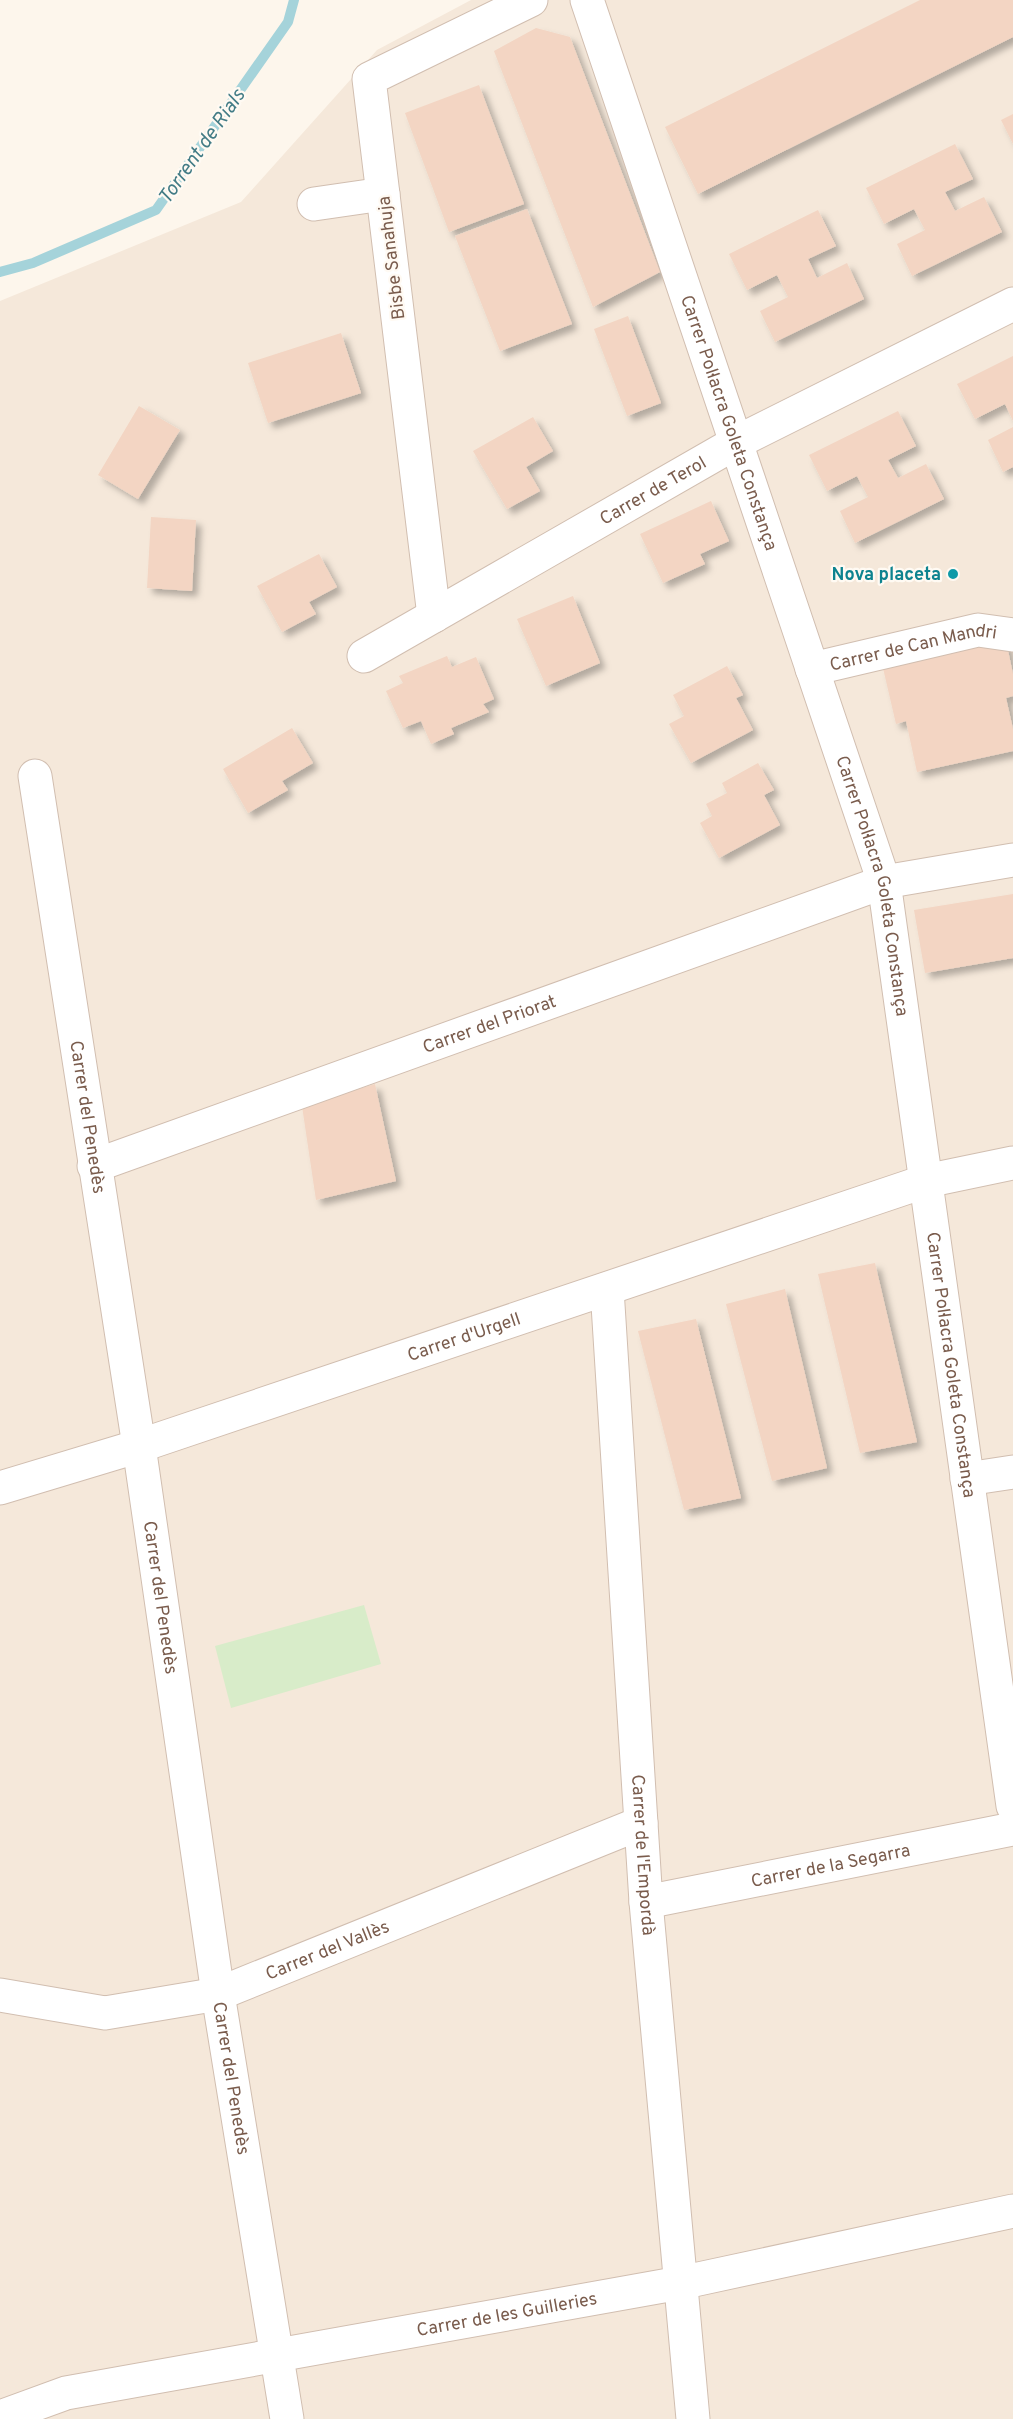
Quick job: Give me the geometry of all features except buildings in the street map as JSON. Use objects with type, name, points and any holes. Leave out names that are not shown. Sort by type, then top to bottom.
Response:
[{"type":"street","name":"Bisbe Sanahuja","points":[[434,616],[369,79],[531,0]]},
{"type":"street","name":"Carrer Pol·lacra Goleta Constança","points":[[587,0],[884,882],[1013,1806]]},
{"type":"street","points":[[314,204],[383,194]]},
{"type":"street","name":"Carrer de Terol","points":[[364,656],[737,442],[1013,304]]},
{"type":"street","name":"Carrer de Can Mandri","points":[[812,669],[978,630],[1013,635]]},
{"type":"street","name":"Carrer del Penedès","points":[[35,776],[139,1446],[218,1994],[287,2419]]},
{"type":"street","name":"Carrer del Priorat","points":[[94,1166],[884,882],[1013,860]]},
{"type":"street","name":"Carrer d'Urgell","points":[[0,1488],[139,1446],[926,1182],[1013,1163]]},
{"type":"street","name":"Carrer de l'Empordà","points":[[607,1288],[646,1902],[693,2419]]},
{"type":"street","points":[[967,1479],[1013,1472]]},
{"type":"street","name":"Carrer del Vallès","points":[[0,1995],[105,2013],[218,1994],[641,1823]]},
{"type":"street","name":"Carrer de la Segarra","points":[[646,1902],[1013,1829]]},
{"type":"street","name":"Carrer de les Guilleries","points":[[0,2417],[66,2393],[278,2357],[680,2283],[1013,2211]]},
{"type":"shaded area","points":[[471,0],[1013,0],[1013,2419],[0,2419],[0,301],[241,202],[377,50]]},
{"type":"green space","points":[[364,1605],[381,1664],[231,1708],[215,1646]]},
{"type":"waterway","name":"Torrent de Rials","points":[[0,272],[33,263],[156,210],[288,22],[294,0]]},
{"type":"place","name":"Nova placeta","points":[[953,574]]}]
